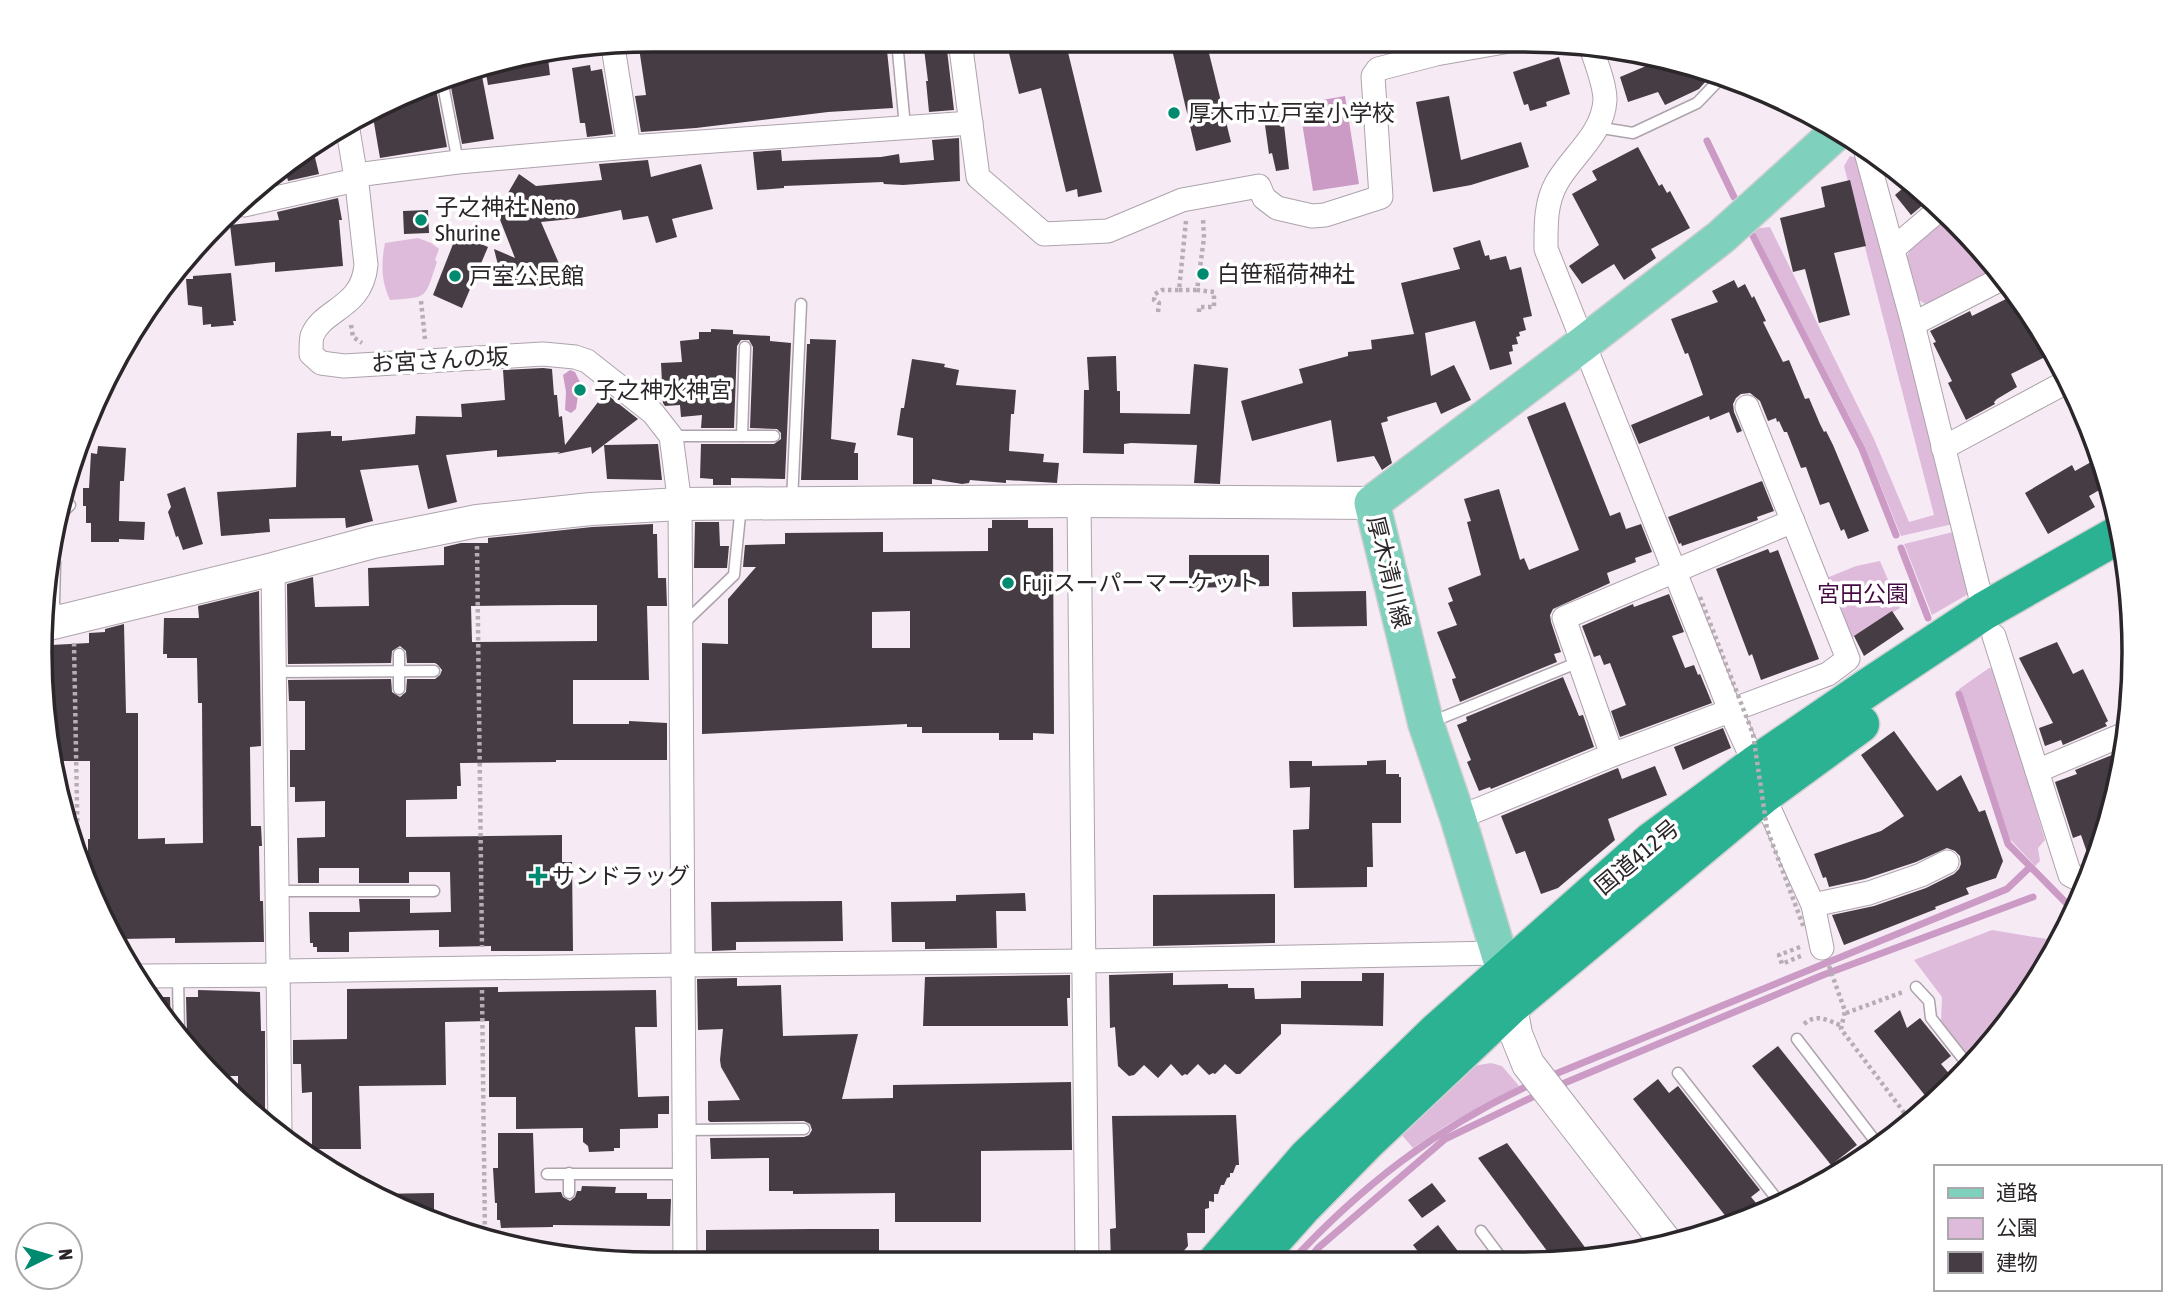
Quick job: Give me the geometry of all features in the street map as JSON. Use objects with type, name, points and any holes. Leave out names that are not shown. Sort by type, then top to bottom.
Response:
[{"type":"highway","name":"国道412号","points":[[1989,623],[2112,540]]},
{"type":"highway","name":"国道412号","points":[[1226,1252],[1307,1158],[1437,1031],[1504,977],[1653,841],[1759,780],[1869,687],[1989,623],[2115,563]]},
{"type":"highway","name":"国道412号","points":[[1262,1252],[1368,1140],[1504,977]]},
{"type":"main road","name":"厚木清川線","points":[[1504,977],[1458,818],[1426,724],[1371,503],[1721,237],[1831,138]]},
{"type":"street","points":[[961,52],[978,177],[1044,234],[1108,231],[1195,197],[1259,186],[1264,198],[1277,208],[1312,216],[1325,215],[1381,197],[1373,76],[1378,69],[1442,52]]},
{"type":"street","points":[[614,54],[629,147]]},
{"type":"street","points":[[1594,57],[1605,97],[1603,112],[1590,139],[1555,185],[1546,218],[1546,249],[1730,710],[1812,905],[1825,956]]},
{"type":"street","points":[[256,202],[363,174],[458,162],[971,123]]},
{"type":"street","name":"お宮さんの坂","points":[[349,135],[366,265],[361,286],[347,304],[323,322],[312,336],[311,354],[321,363],[344,366],[543,354],[575,357],[587,361],[643,405],[671,436]]},
{"type":"street","points":[[1869,163],[1989,623],[2070,875],[2078,879]]},
{"type":"street","points":[[1893,249],[1933,215]]},
{"type":"street","points":[[1913,324],[1995,282]]},
{"type":"street","points":[[1943,448],[2060,385]]},
{"type":"street","points":[[1458,818],[1612,755],[1828,674],[1848,659],[1746,407]]},
{"type":"street","points":[[671,436],[680,504],[685,1252]]},
{"type":"street","points":[[1079,500],[1087,1252]]},
{"type":"street","points":[[59,621],[373,542],[477,521],[591,509],[680,504],[1079,500],[1371,503]]},
{"type":"street","points":[[1612,755],[1564,618],[1793,522]]},
{"type":"street","points":[[273,569],[280,1123]]},
{"type":"street","points":[[2037,771],[2116,738]]},
{"type":"street","points":[[1812,905],[1924,883],[1947,862]]},
{"type":"street","points":[[148,976],[278,975],[285,971],[1085,961],[1504,977],[1521,1049],[1536,1074],[1566,1109],[1661,1236]]},
{"type":"lane","points":[[898,52],[905,127]]},
{"type":"lane","points":[[1596,127],[1633,133],[1697,103],[1715,84]]},
{"type":"lane","points":[[444,90],[458,162]]},
{"type":"lane","points":[[792,503],[801,304]]},
{"type":"lane","points":[[742,436],[745,347]]},
{"type":"lane","points":[[671,436],[774,436]]},
{"type":"lane","points":[[681,626],[734,575],[742,504]]},
{"type":"lane","points":[[399,653],[399,689]]},
{"type":"lane","points":[[1426,724],[1579,662]]},
{"type":"lane","points":[[275,672],[434,671]]},
{"type":"lane","points":[[277,891],[434,891]]},
{"type":"lane","points":[[178,976],[179,1021]]},
{"type":"lane","points":[[1916,987],[1929,1001],[1931,1018],[1963,1059]]},
{"type":"lane","points":[[1797,1039],[1874,1139]]},
{"type":"lane","points":[[1678,1073],[1775,1197]]},
{"type":"lane","points":[[684,1130],[804,1129]]},
{"type":"lane","points":[[569,1173],[569,1193]]},
{"type":"lane","points":[[547,1174],[684,1174]]},
{"type":"lane","points":[[1481,1231],[1497,1252]]},
{"type":"path","points":[[1195,197],[1204,238],[1201,278],[1196,290]]},
{"type":"path","points":[[1179,290],[1195,197]]},
{"type":"path","points":[[1158,312],[1159,303],[1154,300],[1155,294],[1163,290],[1214,292],[1214,307],[1199,307],[1199,312]]},
{"type":"path","points":[[402,361],[400,348],[423,344],[425,341],[422,301]]},
{"type":"path","points":[[347,304],[353,337],[364,344]]},
{"type":"path","points":[[477,521],[485,1228]]},
{"type":"path","points":[[1700,597],[1753,734],[1767,829],[1804,928]]},
{"type":"path","points":[[59,621],[74,654],[77,822]]},
{"type":"path","points":[[1825,956],[1845,1013],[1841,1029],[1906,1114]]},
{"type":"path","points":[[1845,1013],[1916,987]]},
{"type":"path","points":[[1797,1039],[1792,1033],[1811,1018],[1820,1017],[1842,1026]]},
{"type":"green space","points":[[1850,156],[1860,159],[1953,524],[1901,536],[1864,445],[1753,229],[1770,227],[1874,439],[1909,522],[1934,515],[1844,166]]},
{"type":"green space","points":[[1941,222],[1988,273],[1927,305],[1917,299],[1907,256],[1912,246]]},
{"type":"green space","points":[[418,238],[439,249],[427,289],[419,296],[390,300],[383,272],[385,243]]},
{"type":"green space","points":[[1953,532],[1970,593],[1932,615],[1904,544]]},
{"type":"green space","name":"宮田公園","points":[[1880,561],[1900,608],[1850,639],[1829,585],[1829,577],[1856,566]]},
{"type":"green space","points":[[1989,668],[1995,669],[2045,840],[2038,848],[2040,861],[2035,866],[2010,839],[1959,689]]},
{"type":"green space","points":[[1992,930],[2049,939],[1999,1018],[1967,1056],[1941,1022],[1942,997],[1914,960]]},
{"type":"green space","points":[[1491,1063],[1502,1066],[1519,1086],[1447,1125],[1413,1148],[1400,1133],[1473,1066]]},
{"type":"shaded area","points":[[1345,96],[1359,184],[1313,191],[1299,104]]},
{"type":"shaded area","points":[[570,370],[575,372],[580,382],[576,409],[571,413],[565,410],[563,375]]},
{"type":"building","points":[[887,52],[893,108],[828,112],[641,132],[635,96],[646,95],[640,53]]},
{"type":"building","points":[[924,52],[947,52],[954,110],[929,112]]},
{"type":"building","points":[[1009,52],[1068,52],[1102,192],[1078,197],[1077,189],[1066,192],[1041,88],[1019,94]]},
{"type":"building","points":[[1173,52],[1209,52],[1231,142],[1196,151]]},
{"type":"building","points":[[1559,57],[1570,94],[1530,111],[1528,104],[1524,105],[1513,72]]},
{"type":"building","points":[[548,62],[550,75],[488,85],[486,76]]},
{"type":"building","points":[[590,65],[591,71],[602,69],[613,134],[587,137],[585,123],[580,123],[572,68]]},
{"type":"building","points":[[1647,66],[1706,81],[1699,89],[1665,105],[1658,92],[1628,102],[1620,77]]},
{"type":"building","points":[[482,77],[494,139],[462,144],[451,87]]},
{"type":"building","points":[[437,93],[447,147],[380,158],[374,121]]},
{"type":"building","points":[[1449,96],[1461,160],[1521,142],[1529,167],[1471,185],[1433,192],[1416,102]]},
{"type":"building","points":[[1283,116],[1289,169],[1276,171],[1272,153],[1269,154],[1264,118]]},
{"type":"building","points":[[959,138],[960,181],[903,185],[883,182],[784,186],[757,190],[753,152],[781,150],[782,161],[899,154],[900,163],[934,160],[932,140]]},
{"type":"building","points":[[1638,147],[1659,186],[1662,184],[1667,193],[1670,191],[1690,228],[1651,249],[1656,258],[1624,280],[1614,264],[1582,284],[1569,266],[1599,245],[1572,194],[1597,180],[1592,171]]},
{"type":"building","points":[[315,157],[319,174],[288,181],[287,176]]},
{"type":"building","points":[[648,160],[651,177],[701,164],[713,209],[672,219],[677,237],[656,243],[648,216],[623,220],[621,210],[541,222],[567,282],[549,288],[545,279],[527,286],[525,280],[503,285],[494,249],[515,258],[497,212],[519,174],[536,186],[602,180],[599,164]]},
{"type":"building","points":[[1850,180],[1866,246],[1834,253],[1850,315],[1819,323],[1805,269],[1793,272],[1780,218],[1825,207],[1821,187]]},
{"type":"building","points":[[1903,188],[1923,205],[1911,215],[1895,195]]},
{"type":"building","points":[[338,198],[342,220],[339,220],[343,266],[275,272],[275,262],[235,266],[230,226],[279,220],[277,212]]},
{"type":"building","points":[[428,210],[429,233],[404,234],[403,211]]},
{"type":"building","name":"戸室公民館","points":[[457,234],[488,247],[462,308],[433,295]]},
{"type":"building","points":[[1480,240],[1485,256],[1489,255],[1490,260],[1506,256],[1510,270],[1521,267],[1532,316],[1523,318],[1526,330],[1519,332],[1520,336],[1516,337],[1518,344],[1512,345],[1513,351],[1509,352],[1512,364],[1490,370],[1475,321],[1425,333],[1431,376],[1454,365],[1471,400],[1441,414],[1436,402],[1387,417],[1388,421],[1381,423],[1392,463],[1382,470],[1374,456],[1337,462],[1331,420],[1252,441],[1241,401],[1303,383],[1299,369],[1348,356],[1348,352],[1372,349],[1371,340],[1414,334],[1401,283],[1460,269],[1453,248]]},
{"type":"building","points":[[231,273],[236,321],[233,321],[234,325],[203,325],[202,307],[188,305],[186,279]]},
{"type":"building","points":[[1734,280],[1738,288],[1745,284],[1752,298],[1754,296],[1766,321],[1763,322],[1783,362],[1789,360],[1805,399],[1809,398],[1824,432],[1826,431],[1833,445],[1869,531],[1848,539],[1844,529],[1841,531],[1829,502],[1820,505],[1806,467],[1801,468],[1787,432],[1784,432],[1776,418],[1768,421],[1760,401],[1750,393],[1741,394],[1733,404],[1742,431],[1737,433],[1729,412],[1710,420],[1709,416],[1639,444],[1631,425],[1703,395],[1688,353],[1685,354],[1671,319],[1718,302],[1712,291]]},
{"type":"building","points":[[2007,299],[2044,357],[2011,374],[2017,387],[1997,399],[1995,404],[1966,420],[1948,383],[1952,381],[1930,331],[1970,311],[1972,316]]},
{"type":"building","points":[[711,329],[733,330],[733,334],[770,336],[770,341],[791,343],[785,479],[731,478],[731,485],[713,485],[713,479],[700,478],[701,444],[774,444],[781,439],[781,433],[777,429],[750,428],[753,347],[749,340],[741,340],[737,346],[734,428],[701,428],[702,415],[681,417],[680,405],[665,406],[663,403],[661,363],[682,362],[680,341],[699,339],[699,332],[711,332]]},
{"type":"building","points":[[810,339],[836,340],[831,439],[856,443],[854,453],[858,453],[858,480],[801,480],[807,344],[810,344]]},
{"type":"building","points":[[1116,356],[1120,413],[1190,414],[1194,364],[1228,368],[1220,484],[1194,483],[1197,445],[1131,443],[1124,444],[1124,454],[1083,453],[1084,390],[1089,390],[1087,357]]},
{"type":"building","points":[[912,359],[945,364],[944,367],[959,370],[956,385],[1016,390],[1014,414],[1011,414],[1009,451],[1044,454],[1043,462],[1059,463],[1057,483],[970,480],[969,483],[962,484],[932,479],[932,484],[913,484],[913,438],[897,435]]},
{"type":"building","points":[[552,369],[554,395],[557,395],[559,417],[562,416],[565,445],[605,393],[638,419],[592,454],[591,447],[557,454],[560,452],[497,457],[497,450],[446,455],[457,502],[428,509],[418,465],[360,470],[373,521],[346,528],[345,518],[269,519],[270,532],[221,536],[217,492],[296,487],[297,433],[331,431],[331,436],[342,436],[342,441],[415,434],[416,416],[462,417],[461,404],[505,400],[503,370]]},
{"type":"building","points":[[1565,402],[1610,516],[1620,512],[1626,529],[1641,524],[1652,552],[1635,558],[1636,562],[1607,573],[1610,583],[1553,609],[1551,622],[1561,652],[1554,654],[1557,662],[1460,702],[1452,679],[1456,678],[1437,632],[1457,625],[1448,603],[1453,601],[1448,588],[1481,575],[1464,499],[1499,489],[1520,560],[1524,558],[1529,570],[1579,550],[1527,417]]},
{"type":"building","points":[[658,444],[662,480],[607,479],[604,445]]},
{"type":"building","points":[[98,446],[126,448],[124,481],[120,481],[119,521],[145,522],[144,540],[91,542],[91,523],[86,523],[83,488],[89,488],[91,453],[97,454]]},
{"type":"building","points":[[2092,462],[2100,490],[2089,496],[2095,507],[2048,534],[2025,493],[2072,465],[2075,471]]},
{"type":"building","points":[[1762,481],[1774,511],[1757,517],[1758,520],[1682,546],[1679,544],[1668,517]]},
{"type":"building","points":[[185,487],[203,544],[183,550],[168,512],[171,507],[167,494]]},
{"type":"building","points":[[992,520],[1028,520],[1028,528],[1053,528],[1054,734],[1033,733],[1033,740],[999,740],[999,733],[922,733],[922,727],[907,727],[907,724],[702,734],[702,643],[728,644],[728,599],[756,567],[743,567],[745,545],[785,544],[785,533],[883,532],[883,552],[988,551],[988,528],[992,528]],"holes":[[[910,611],[910,648],[872,648],[872,612]]]},
{"type":"building","points":[[695,522],[719,522],[720,546],[729,546],[727,568],[694,568]]},
{"type":"building","points":[[653,524],[653,534],[657,534],[658,578],[666,578],[667,606],[647,606],[649,680],[573,680],[573,724],[629,724],[629,721],[667,723],[667,760],[460,763],[461,786],[457,786],[457,799],[406,800],[406,837],[562,835],[562,862],[572,862],[573,951],[491,951],[491,946],[439,947],[439,930],[349,932],[349,952],[317,952],[317,947],[310,943],[309,912],[360,912],[359,899],[410,899],[410,913],[451,912],[450,872],[409,872],[409,883],[359,883],[359,868],[319,868],[319,883],[298,883],[297,838],[325,837],[325,801],[295,802],[295,787],[290,787],[290,750],[305,750],[305,701],[289,701],[288,680],[391,679],[392,692],[400,697],[406,692],[407,679],[435,679],[442,670],[435,663],[407,663],[406,651],[400,646],[392,651],[391,663],[288,664],[287,584],[313,577],[315,607],[369,606],[368,568],[444,565],[444,547],[461,543],[488,543],[488,538],[592,527]],"holes":[[[597,605],[597,641],[472,642],[471,606]]]},
{"type":"building","points":[[1768,549],[1770,553],[1778,550],[1819,659],[1761,680],[1752,654],[1749,656],[1716,569]]},
{"type":"building","points":[[1189,555],[1269,555],[1269,586],[1189,588]]},
{"type":"building","points":[[259,591],[261,746],[250,747],[251,826],[261,826],[260,901],[263,901],[264,942],[175,943],[175,938],[126,939],[88,856],[90,761],[63,761],[54,692],[52,645],[89,643],[89,633],[105,632],[105,629],[124,624],[126,713],[138,713],[138,839],[165,838],[165,844],[203,843],[202,703],[198,703],[197,658],[167,658],[167,654],[163,654],[164,618],[199,618],[198,606]]},
{"type":"building","points":[[1366,591],[1367,626],[1293,627],[1292,592]]},
{"type":"building","points":[[1669,594],[1684,632],[1672,636],[1685,668],[1694,665],[1712,703],[1620,737],[1611,711],[1626,705],[1610,663],[1604,665],[1600,655],[1594,657],[1582,626],[1633,604],[1634,607]]},
{"type":"building","points":[[1892,611],[1904,629],[1864,656],[1854,636]]},
{"type":"building","points":[[2057,642],[2073,674],[2083,669],[2108,721],[2105,723],[2107,726],[2063,745],[2061,740],[2045,746],[2039,728],[2053,723],[2019,658]]},
{"type":"building","points":[[1563,677],[1579,716],[1583,715],[1594,747],[1491,789],[1490,787],[1479,791],[1467,762],[1471,760],[1457,725],[1467,721],[1466,717]]},
{"type":"building","points":[[1723,728],[1731,748],[1683,770],[1674,747]]},
{"type":"building","points":[[1894,731],[1937,791],[1961,775],[1979,812],[1985,810],[2003,861],[1996,878],[1966,888],[1969,894],[1844,945],[1832,915],[1874,906],[1926,888],[1954,874],[1961,864],[1960,856],[1947,848],[1916,862],[1865,879],[1829,887],[1826,877],[1823,878],[1814,854],[1881,831],[1904,816],[1861,755]]},
{"type":"building","points":[[2113,754],[2102,808],[2088,854],[2081,835],[2073,838],[2055,782],[2077,774],[2075,770]]},
{"type":"building","points":[[1386,760],[1386,774],[1399,774],[1401,777],[1401,823],[1372,823],[1373,867],[1367,867],[1367,887],[1294,888],[1293,830],[1309,829],[1310,787],[1290,788],[1289,761],[1312,761],[1312,766],[1367,765],[1367,761]]},
{"type":"building","points":[[1655,766],[1667,795],[1608,819],[1615,840],[1558,888],[1541,894],[1525,851],[1516,854],[1501,816],[1618,768],[1622,779]]},
{"type":"building","points":[[1025,893],[1026,911],[996,911],[997,948],[925,949],[925,942],[892,942],[891,902],[956,901],[956,895]]},
{"type":"building","points":[[1275,894],[1275,943],[1153,946],[1153,895]]},
{"type":"building","points":[[842,901],[843,941],[736,942],[736,950],[712,951],[711,902]]},
{"type":"building","points":[[1173,973],[1173,985],[1228,984],[1228,988],[1254,988],[1255,999],[1301,998],[1301,981],[1362,981],[1362,973],[1384,973],[1383,1026],[1281,1024],[1281,1034],[1240,1074],[1236,1074],[1225,1064],[1215,1074],[1209,1075],[1198,1064],[1187,1075],[1182,1076],[1171,1064],[1158,1078],[1144,1065],[1134,1075],[1129,1076],[1118,1066],[1115,1027],[1110,1028],[1109,975]]},
{"type":"building","points":[[1070,975],[1068,1026],[923,1026],[925,977]]},
{"type":"building","points":[[737,978],[737,986],[781,985],[783,1036],[858,1034],[842,1099],[893,1098],[893,1085],[1071,1082],[1072,1150],[981,1151],[981,1222],[895,1222],[895,1193],[793,1194],[793,1191],[769,1191],[769,1158],[711,1159],[710,1138],[804,1137],[812,1130],[810,1124],[804,1121],[708,1120],[708,1101],[740,1100],[721,1067],[723,1029],[698,1030],[697,979]]},
{"type":"building","points":[[498,987],[498,992],[656,990],[657,1027],[635,1027],[638,1097],[669,1096],[669,1114],[658,1114],[658,1128],[620,1129],[620,1148],[614,1148],[614,1151],[589,1152],[588,1146],[583,1142],[583,1128],[516,1129],[516,1097],[489,1097],[489,1021],[445,1022],[446,1085],[359,1086],[361,1149],[316,1149],[312,1146],[312,1092],[302,1093],[301,1064],[293,1064],[293,1040],[347,1039],[347,989]]},
{"type":"building","points":[[198,990],[260,992],[261,1031],[265,1031],[265,1111],[238,1086],[238,1076],[227,1076],[187,1031],[186,997],[198,997]]},
{"type":"building","points":[[162,997],[170,997],[170,1010]]},
{"type":"building","points":[[1900,1010],[1907,1028],[1920,1018],[1951,1056],[1941,1064],[1950,1074],[1926,1097],[1874,1031]]},
{"type":"building","points":[[1778,1046],[1857,1145],[1831,1165],[1752,1066]]},
{"type":"building","points":[[1658,1079],[1669,1093],[1678,1086],[1760,1190],[1751,1197],[1757,1205],[1726,1217],[1633,1099]]},
{"type":"building","points":[[1236,1115],[1239,1165],[1230,1173],[1224,1185],[1221,1185],[1218,1194],[1214,1194],[1214,1202],[1209,1201],[1209,1208],[1205,1209],[1205,1233],[1187,1233],[1188,1246],[1183,1252],[1111,1252],[1110,1229],[1116,1228],[1112,1116]]},
{"type":"building","points":[[498,1133],[533,1133],[535,1193],[561,1192],[563,1197],[570,1201],[577,1191],[581,1191],[582,1186],[616,1187],[615,1193],[647,1193],[647,1199],[671,1199],[670,1226],[553,1225],[501,1228],[500,1220],[497,1220],[493,1168],[498,1168]]},
{"type":"building","points":[[1507,1143],[1586,1249],[1547,1251],[1478,1158]]},
{"type":"building","points":[[1432,1183],[1446,1201],[1422,1218],[1408,1200]]},
{"type":"building","points":[[434,1193],[434,1211],[423,1207],[393,1194]]},
{"type":"building","points":[[1438,1225],[1459,1252],[1418,1252],[1413,1245]]},
{"type":"building","points":[[879,1229],[879,1252],[706,1252],[706,1230]]},
{"type":"waterway","points":[[1707,141],[1734,197]]},
{"type":"waterway","points":[[1753,236],[1862,449],[1896,535]]},
{"type":"waterway","points":[[1901,548],[1928,618]]},
{"type":"waterway","points":[[1959,694],[2008,844],[2067,904]]},
{"type":"waterway","points":[[1548,1077],[2007,889],[2030,867]]},
{"type":"waterway","points":[[1555,1087],[1823,975],[2033,897]]},
{"type":"waterway","points":[[1301,1252],[1345,1208],[1402,1161],[1465,1119],[1534,1083]]},
{"type":"waterway","points":[[1315,1252],[1445,1139],[1541,1093]]},
{"type":"place","name":"厚木市立戸室小学校","points":[[1174,113]]},
{"type":"place","name":"子之神社 Neno Shurine","points":[[421,220]]},
{"type":"place","name":"白笹稲荷神社","points":[[1203,274]]},
{"type":"place","name":"戸室公民館","points":[[455,276]]},
{"type":"place","name":"子之神水神宮","points":[[580,390]]},
{"type":"place","name":"Fujiスーパーマーケット","points":[[1008,583]]},
{"type":"place","name":"サンドラッグ","points":[[538,876]]}]
